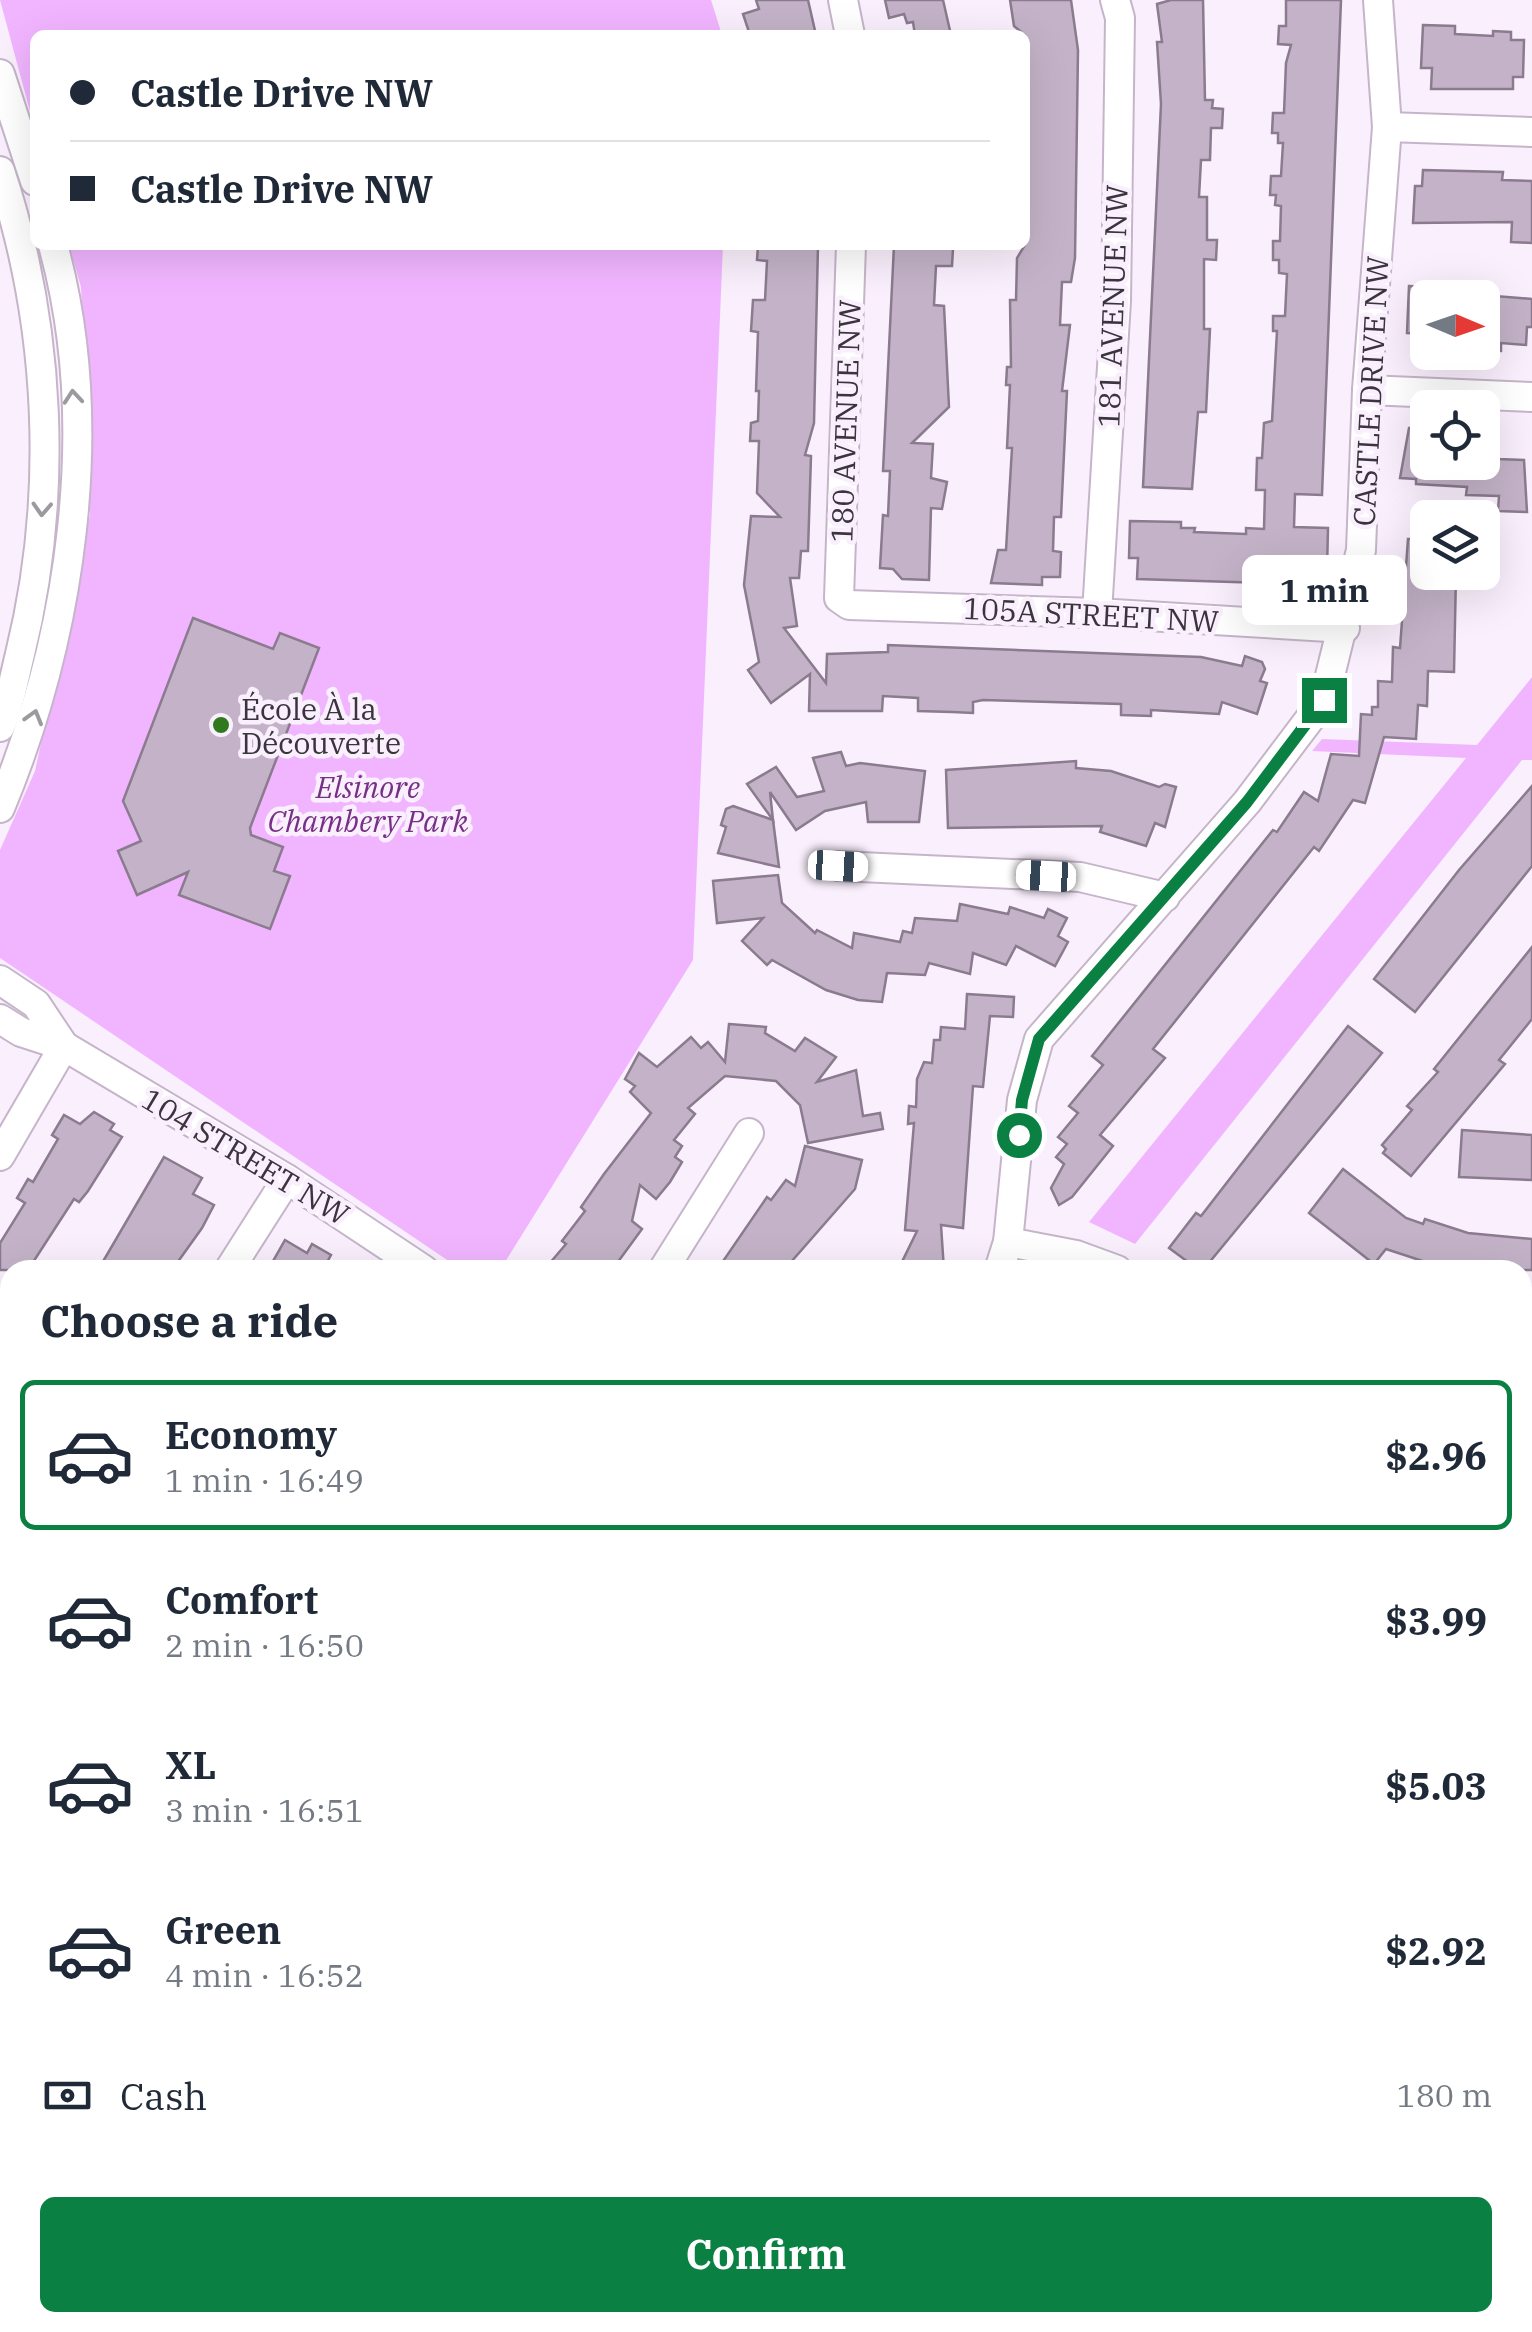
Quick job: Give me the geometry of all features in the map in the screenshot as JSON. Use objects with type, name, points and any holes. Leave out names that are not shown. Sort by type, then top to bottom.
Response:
[{"type":"street","points":[[843,0],[849,30]]},
{"type":"street","name":"181 AVENUE NW","points":[[1097,612],[1116,300],[1120,18],[1115,0]]},
{"type":"street","name":"CASTLE DRIVE NW","points":[[1002,1260],[1008,1242],[1022,1100],[1039,1039],[1247,802],[1324,700],[1345,628],[1361,550],[1367,390],[1388,127],[1378,0]]},
{"type":"street","points":[[0,74],[30,166]]},
{"type":"street","points":[[1388,127],[1532,132]]},
{"type":"street","points":[[0,171],[42,364],[46,446],[41,536],[32,592],[0,727]]},
{"type":"street","points":[[0,808],[26,746],[58,635],[74,521],[76,432],[64,287],[54,250]]},
{"type":"street","name":"180 AVENUE NW","points":[[839,598],[851,250]]},
{"type":"street","points":[[1367,390],[1532,397]]},
{"type":"street","name":"105A STREET NW","points":[[839,598],[848,605],[1097,612],[1345,628]]},
{"type":"street","points":[[838,866],[1080,877],[1166,897]]},
{"type":"street","name":"104 STREET NW","points":[[0,980],[36,1004],[64,1046]]},
{"type":"street","name":"104 STREET NW","points":[[0,1019],[21,1032],[64,1046],[286,1179],[409,1260]]},
{"type":"street","points":[[0,1156],[64,1046]]},
{"type":"street","points":[[669,1260],[749,1133]]},
{"type":"street","points":[[236,1260],[286,1179]]},
{"type":"street","points":[[1008,1242],[1090,1260]]},
{"type":"green space","points":[[0,0],[711,0],[720,30],[30,30],[30,111]]},
{"type":"green space","name":"Elsinore Chambery Park","points":[[70,250],[723,250],[693,960],[506,1260],[447,1260],[0,958],[0,850],[35,771],[90,515],[81,287]]},
{"type":"green space","points":[[1532,677],[1532,760],[1522,760],[1135,1244],[1089,1222],[1466,758],[1312,751],[1322,739],[1477,745]]},
{"type":"building","points":[[756,0],[808,0],[815,30],[748,30],[743,14],[759,9]]},
{"type":"building","points":[[885,0],[943,0],[950,30],[914,30],[913,22],[907,23],[904,14],[889,18]]},
{"type":"building","points":[[1010,0],[1071,0],[1078,50],[1075,258],[1071,282],[1062,282],[1060,325],[1070,325],[1062,391],[1067,391],[1061,517],[1054,517],[1053,551],[1061,552],[1060,577],[1042,577],[1042,585],[991,583],[998,550],[1006,550],[1012,448],[1007,448],[1010,385],[1006,385],[1007,367],[1011,367],[1010,300],[1016,300],[1017,258],[1022,250],[1030,250],[1030,30],[1014,26]]},
{"type":"building","points":[[1203,0],[1205,100],[1213,100],[1212,108],[1223,109],[1222,128],[1211,128],[1210,160],[1201,160],[1199,197],[1207,197],[1207,240],[1217,240],[1216,260],[1204,259],[1204,329],[1210,329],[1206,412],[1198,412],[1192,489],[1143,487],[1161,104],[1157,42],[1162,42],[1157,4]]},
{"type":"building","points":[[1286,0],[1341,0],[1322,495],[1295,494],[1294,527],[1328,528],[1327,570],[1320,570],[1319,581],[1292,584],[1137,579],[1138,558],[1129,558],[1130,521],[1181,522],[1181,528],[1195,528],[1194,532],[1246,534],[1246,528],[1264,529],[1265,490],[1256,490],[1257,458],[1262,458],[1264,423],[1272,421],[1277,331],[1273,331],[1273,316],[1285,316],[1287,274],[1279,273],[1279,260],[1273,260],[1273,241],[1280,241],[1281,206],[1275,205],[1276,195],[1270,195],[1271,176],[1281,176],[1283,143],[1278,143],[1278,133],[1272,133],[1273,113],[1284,113],[1286,63],[1291,45],[1278,44],[1279,26],[1286,26]]},
{"type":"building","points":[[1423,25],[1455,26],[1455,34],[1493,36],[1493,31],[1511,32],[1511,40],[1524,40],[1523,77],[1513,77],[1513,89],[1431,89],[1432,68],[1421,68]]},
{"type":"building","points":[[1423,170],[1503,172],[1502,180],[1532,181],[1532,243],[1511,242],[1512,222],[1413,223],[1415,186],[1422,186]]},
{"type":"building","points":[[758,250],[818,250],[814,423],[805,455],[811,456],[808,551],[801,551],[799,578],[790,578],[797,626],[784,628],[826,683],[827,654],[888,652],[888,645],[1201,657],[1242,666],[1245,656],[1262,662],[1265,669],[1260,681],[1267,683],[1257,714],[1222,702],[1219,714],[1151,710],[1151,716],[1121,715],[1121,704],[983,700],[973,702],[973,713],[918,711],[918,698],[883,696],[882,711],[809,711],[810,674],[771,703],[748,670],[759,662],[744,585],[751,516],[780,517],[757,493],[759,441],[750,441],[751,423],[758,421],[759,391],[758,332],[751,331],[753,300],[765,300],[767,261],[757,260]]},
{"type":"building","points":[[894,250],[953,250],[952,266],[936,266],[934,305],[944,306],[949,407],[912,443],[933,444],[931,478],[947,482],[942,509],[931,508],[929,580],[902,579],[893,569],[880,568],[890,471],[883,471]]},
{"type":"building","points":[[1409,286],[1410,286],[1410,333]]},
{"type":"building","points":[[1500,296],[1532,299],[1532,327],[1527,327],[1526,345],[1501,343],[1501,351]]},
{"type":"building","points":[[1409,428],[1410,428],[1410,479],[1400,478]]},
{"type":"building","points":[[1500,459],[1524,460],[1527,512],[1500,511],[1499,496],[1466,495],[1467,487],[1416,484],[1416,480],[1500,480]]},
{"type":"building","points":[[1410,539],[1410,590],[1456,590],[1454,672],[1428,671],[1427,706],[1418,705],[1416,739],[1384,737],[1365,803],[1353,800],[1319,851],[1314,847],[1153,1049],[1165,1058],[1100,1135],[1113,1146],[1072,1197],[1059,1205],[1051,1188],[1064,1164],[1056,1157],[1067,1144],[1058,1137],[1078,1113],[1069,1106],[1103,1065],[1092,1056],[1273,830],[1277,832],[1304,792],[1318,801],[1331,754],[1359,756],[1361,714],[1372,715],[1372,707],[1378,707],[1378,681],[1392,682],[1393,647],[1400,648]]},
{"type":"building","name":"École À la Découverte","points":[[193,618],[273,649],[280,633],[319,648],[250,828],[251,835],[283,847],[274,871],[290,876],[270,929],[179,895],[188,872],[137,895],[118,851],[141,841],[123,801]]},
{"type":"building","points":[[841,752],[846,766],[860,763],[925,771],[919,822],[868,822],[866,802],[825,811],[796,830],[770,792],[773,820],[747,784],[776,767],[797,797],[824,791],[813,758]]},
{"type":"building","points":[[1076,761],[1076,768],[1111,771],[1159,787],[1176,787],[1165,827],[1155,823],[1146,846],[1100,832],[1102,826],[948,828],[946,770]]},
{"type":"building","points":[[1532,786],[1532,866],[1415,1012],[1374,979],[1459,870]]},
{"type":"building","points":[[733,806],[773,820],[779,867],[718,853],[726,827],[721,825],[726,809]]},
{"type":"building","points":[[778,875],[782,903],[815,933],[817,930],[852,948],[854,933],[900,942],[903,931],[912,933],[915,918],[957,921],[960,904],[1008,914],[1010,907],[1044,918],[1048,909],[1067,918],[1058,936],[1068,942],[1055,966],[1016,946],[1006,965],[973,953],[970,974],[929,963],[925,975],[887,973],[882,1002],[858,1000],[826,990],[772,960],[767,965],[742,941],[763,918],[717,923],[713,881]]},
{"type":"building","points":[[1532,947],[1532,1019],[1499,1060],[1505,1064],[1411,1176],[1383,1153],[1386,1149],[1382,1145],[1412,1110],[1407,1106],[1438,1072],[1434,1069]]},
{"type":"building","points":[[967,994],[1014,997],[1013,1017],[990,1016],[983,1087],[973,1086],[963,1228],[941,1225],[943,1260],[903,1260],[917,1231],[905,1230],[914,1123],[908,1124],[909,1106],[916,1107],[917,1079],[924,1062],[932,1063],[934,1040],[940,1040],[941,1027],[965,1029]]},
{"type":"building","points":[[729,1024],[766,1027],[765,1033],[795,1051],[805,1038],[836,1057],[817,1082],[856,1070],[863,1116],[880,1113],[883,1129],[808,1143],[800,1105],[776,1081],[725,1076],[688,1108],[695,1114],[674,1140],[682,1146],[675,1157],[682,1162],[670,1182],[656,1199],[640,1185],[632,1221],[642,1229],[619,1260],[552,1260],[585,1211],[581,1207],[651,1113],[630,1092],[635,1086],[625,1079],[639,1053],[657,1067],[691,1037],[701,1048],[708,1042],[725,1062]]},
{"type":"building","points":[[1348,1026],[1382,1053],[1211,1260],[1185,1260],[1169,1248],[1196,1213],[1201,1216]]},
{"type":"building","points":[[94,1112],[114,1124],[110,1130],[122,1137],[88,1191],[79,1202],[74,1199],[34,1260],[0,1260],[0,1243],[25,1203],[17,1198],[28,1179],[33,1182],[58,1139],[52,1135],[64,1115],[80,1124]]},
{"type":"building","points":[[1462,1130],[1532,1135],[1532,1180],[1459,1177]]},
{"type":"building","points":[[805,1146],[862,1160],[855,1189],[793,1260],[724,1260],[767,1197],[771,1200],[786,1180],[795,1186]]},
{"type":"building","points":[[164,1157],[202,1178],[193,1194],[214,1205],[179,1260],[104,1260]]},
{"type":"building","points":[[1343,1169],[1406,1218],[1423,1224],[1425,1219],[1468,1233],[1532,1239],[1532,1260],[1420,1260],[1386,1249],[1377,1260],[1369,1260],[1309,1213]]},
{"type":"building","points":[[285,1240],[307,1253],[312,1244],[331,1255],[328,1260],[274,1260]]},
{"type":"place","name":"École À la Découverte","points":[[221,725]]},
{"type":"route","points":[[1019,1135],[1022,1100],[1039,1039],[1090,986],[1247,802],[1324,700]]}]
